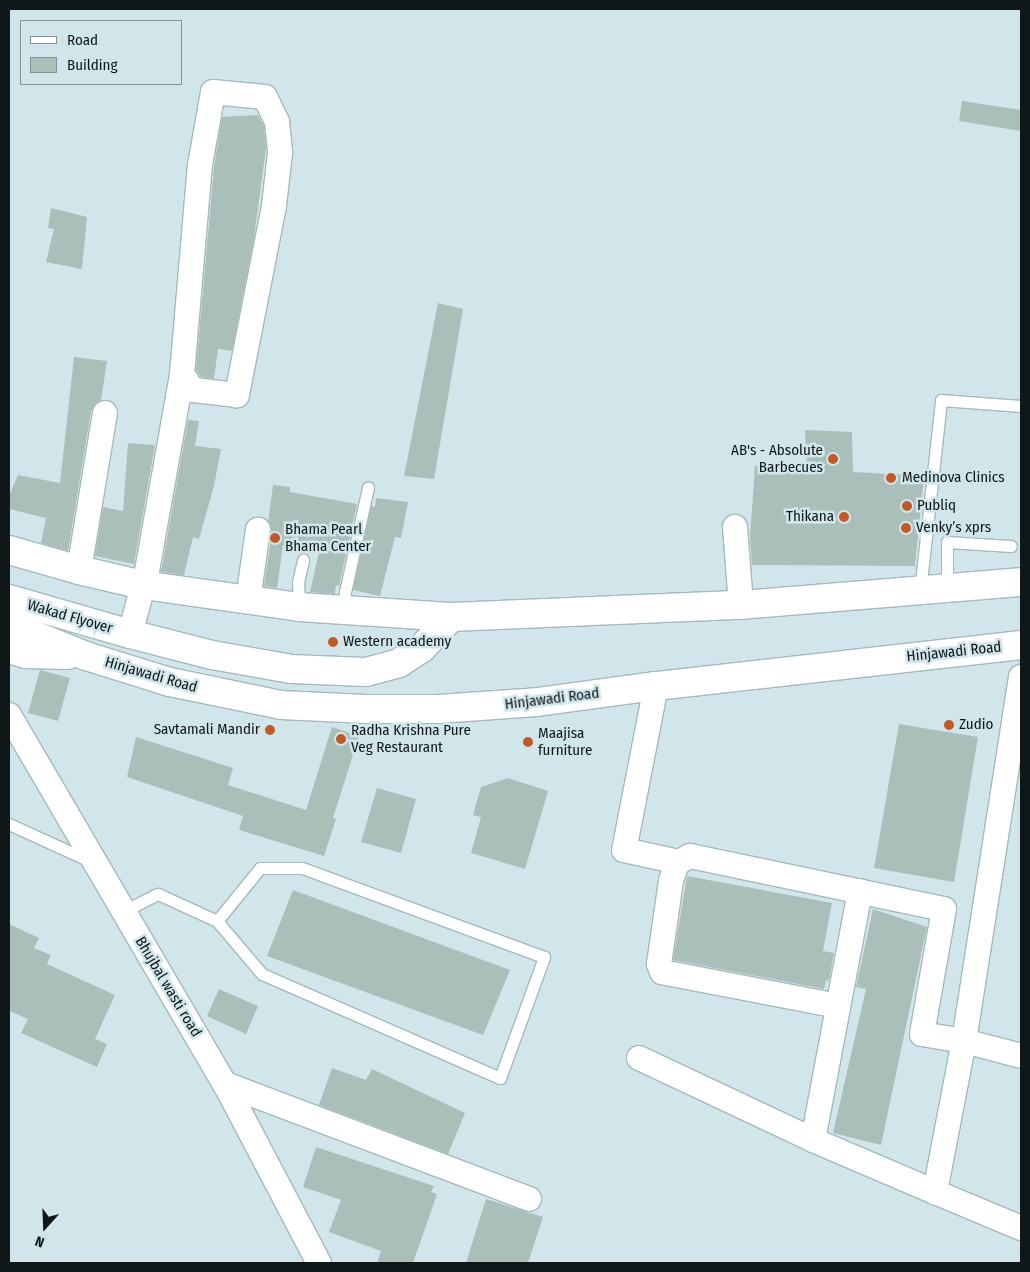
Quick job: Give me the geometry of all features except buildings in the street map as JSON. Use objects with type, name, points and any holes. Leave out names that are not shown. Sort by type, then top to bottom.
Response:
[{"type":"main road","points":[[9,550],[79,570],[143,585],[299,607],[451,617],[741,606],[1021,582]]},
{"type":"main road","name":"Wakad Flyover","points":[[9,599],[130,634]]},
{"type":"main road","points":[[130,634],[212,655],[291,668],[366,672],[399,664],[422,648],[451,617]]},
{"type":"main road","name":"Wakad Flyover","points":[[9,625],[86,656]]},
{"type":"main road","name":"Hinjawadi Road","points":[[86,656],[170,682],[281,705],[438,709],[537,702],[656,686],[1021,645]]},
{"type":"main road","points":[[9,649],[26,654],[86,656]]},
{"type":"street","points":[[130,634],[147,571],[182,374],[200,165],[212,92],[265,97],[277,122],[280,153],[274,206],[237,395],[192,390],[182,374]]},
{"type":"street","points":[[79,570],[105,413]]},
{"type":"street","points":[[735,527],[741,606]]},
{"type":"street","points":[[248,600],[258,530]]},
{"type":"street","points":[[935,1192],[964,1041],[1021,677]]},
{"type":"street","points":[[656,686],[624,850],[679,862]]},
{"type":"street","name":"Bhujbal wasti road","points":[[9,715],[225,1084],[319,1263]]},
{"type":"street","points":[[838,1006],[662,972],[659,964],[671,881],[679,862],[690,856],[944,908],[922,1034],[964,1041],[1021,1056]]},
{"type":"street","points":[[813,1140],[860,891]]},
{"type":"street","points":[[639,1058],[813,1140],[1021,1228]]},
{"type":"street","points":[[225,1084],[529,1198]]},
{"type":"lane","points":[[920,591],[940,400],[1021,406]]},
{"type":"lane","points":[[343,609],[368,487]]},
{"type":"lane","points":[[947,588],[948,542],[1011,546]]},
{"type":"lane","points":[[299,607],[298,582],[303,560]]},
{"type":"lane","points":[[9,824],[96,864]]},
{"type":"lane","points":[[124,911],[158,894],[217,921],[262,974],[500,1078],[544,957],[302,868],[260,868],[217,921]]},
{"type":"place","name":"AB's - Absolute Barbecues","points":[[833,459]]},
{"type":"place","name":"Medinova Clinics","points":[[891,478]]},
{"type":"place","name":"Publiq","points":[[907,506]]},
{"type":"place","name":"Thikana","points":[[844,517]]},
{"type":"place","name":"Venky’s xprs","points":[[906,528]]},
{"type":"place","name":"Bhama Pearl Bhama Center","points":[[275,538]]},
{"type":"place","name":"Western academy","points":[[333,642]]},
{"type":"place","name":"Zudio","points":[[949,725]]},
{"type":"place","name":"Savtamali Mandir","points":[[270,730]]},
{"type":"place","name":"Radha Krishna Pure Veg Restaurant","points":[[341,739]]},
{"type":"place","name":"Maajisa furniture","points":[[528,742]]}]
